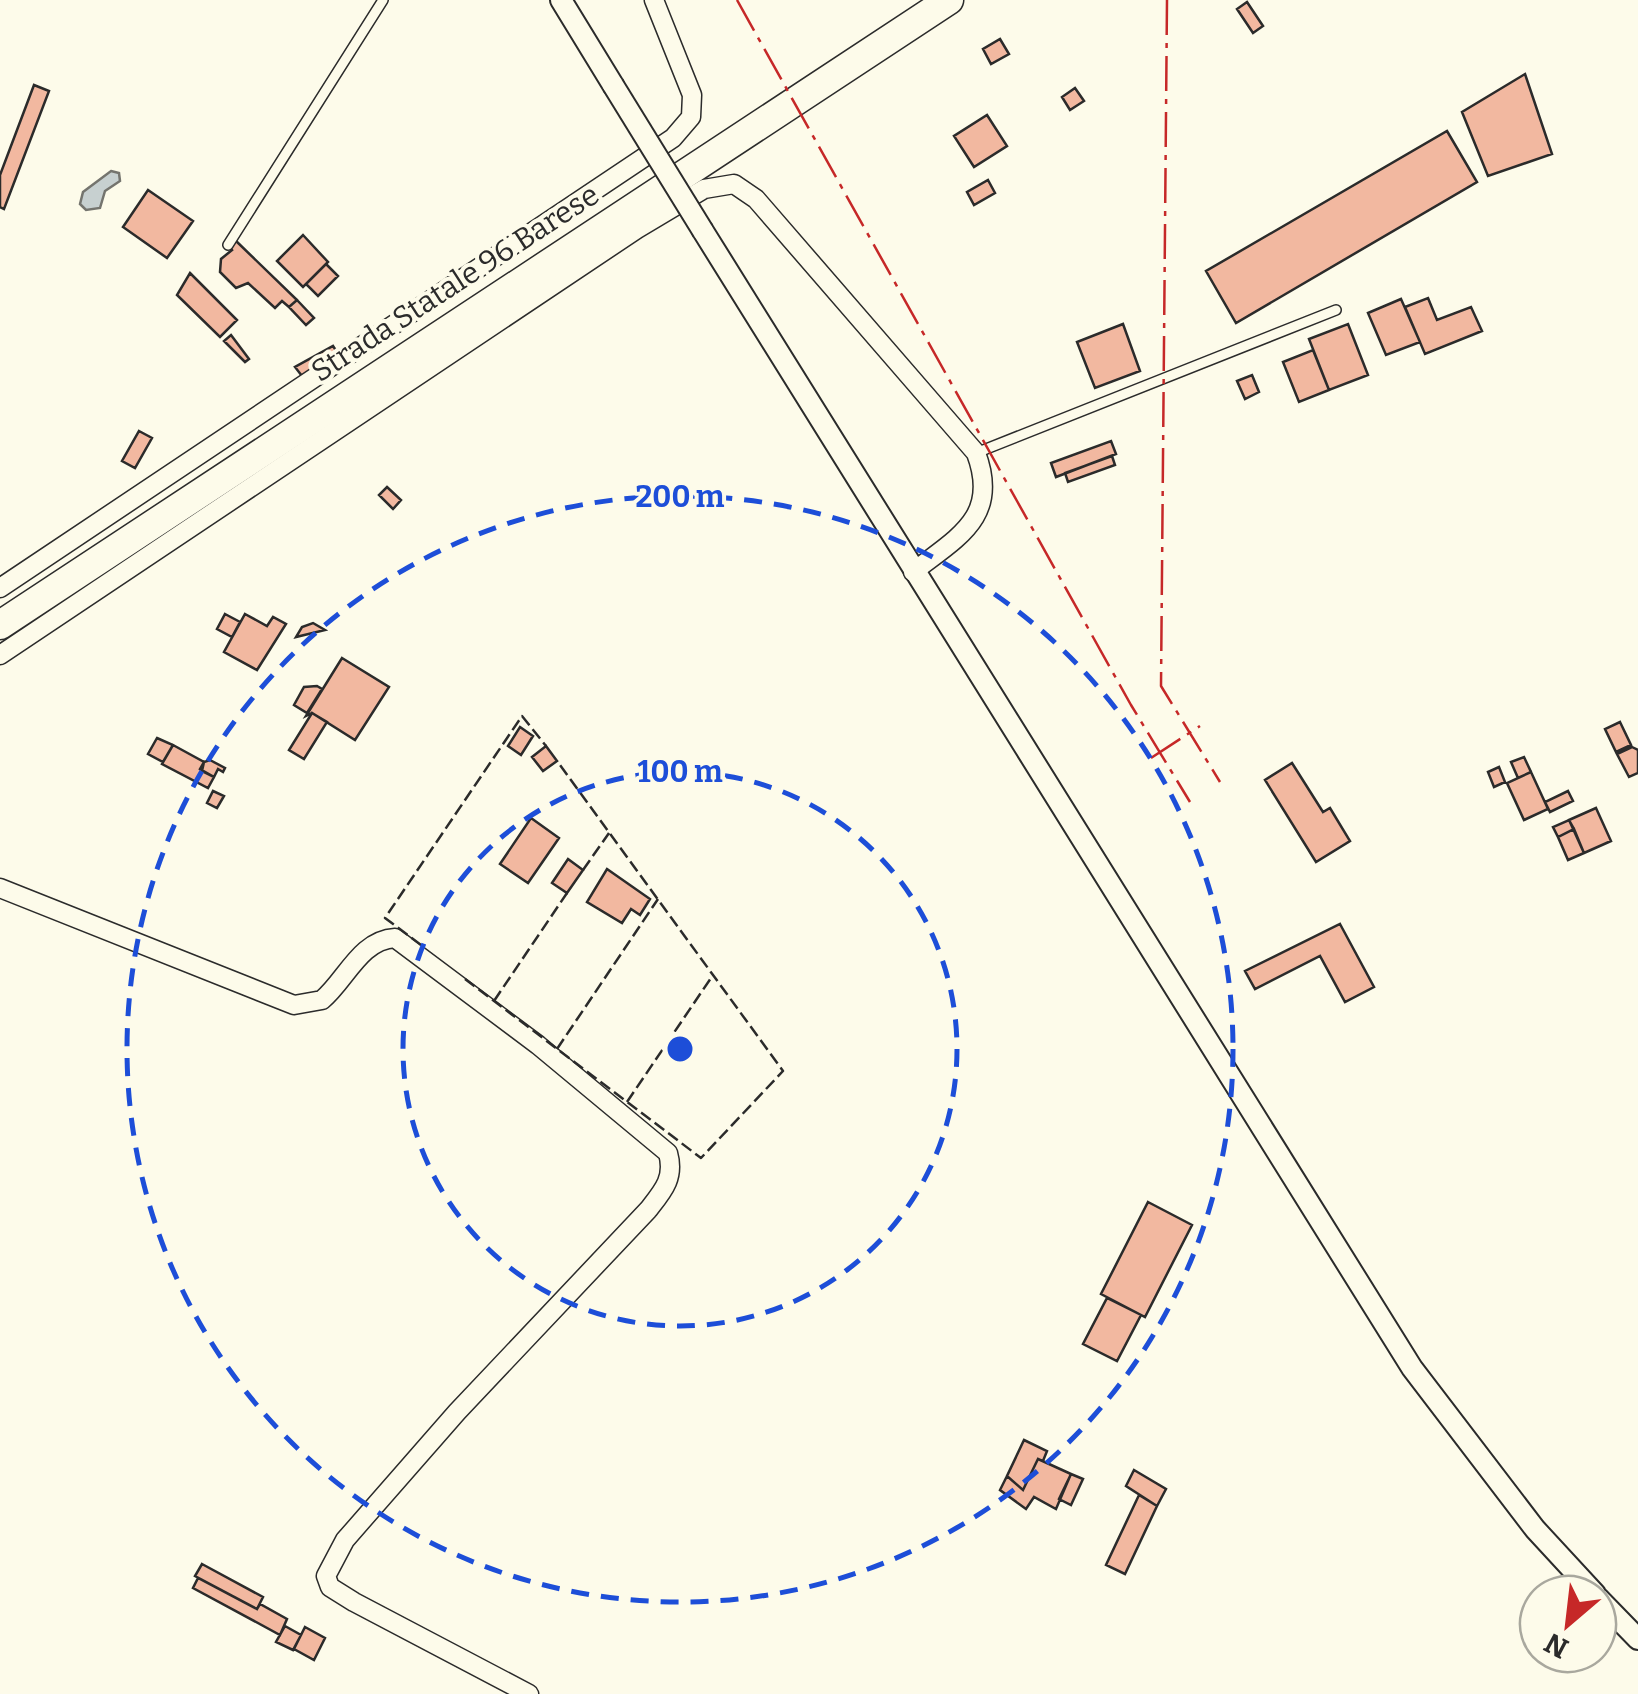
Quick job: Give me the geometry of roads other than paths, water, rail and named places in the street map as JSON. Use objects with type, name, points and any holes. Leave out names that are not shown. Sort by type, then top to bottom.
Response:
[{"type":"highway","name":"Strada Statale 96 Barese","points":[[0,625],[949,0]]},
{"type":"street","points":[[561,0],[912,572],[1412,1368],[1536,1529],[1576,1574]]},
{"type":"street","points":[[0,588],[674,138],[691,118],[692,95],[654,0]]},
{"type":"street","points":[[0,655],[621,239],[704,189],[734,184],[756,199],[976,453],[984,475],[982,506],[966,532],[912,572]]},
{"type":"street","points":[[0,888],[294,1005],[322,1000],[368,947],[381,939],[395,938],[538,1045],[668,1153],[672,1169],[668,1182],[648,1210],[457,1412],[345,1540],[326,1576],[330,1587],[354,1602],[529,1694]]},
{"type":"street","points":[[1618,1619],[1638,1639]]},
{"type":"lane","points":[[228,245],[382,0]]},
{"type":"lane","points":[[976,453],[1336,310]]}]
